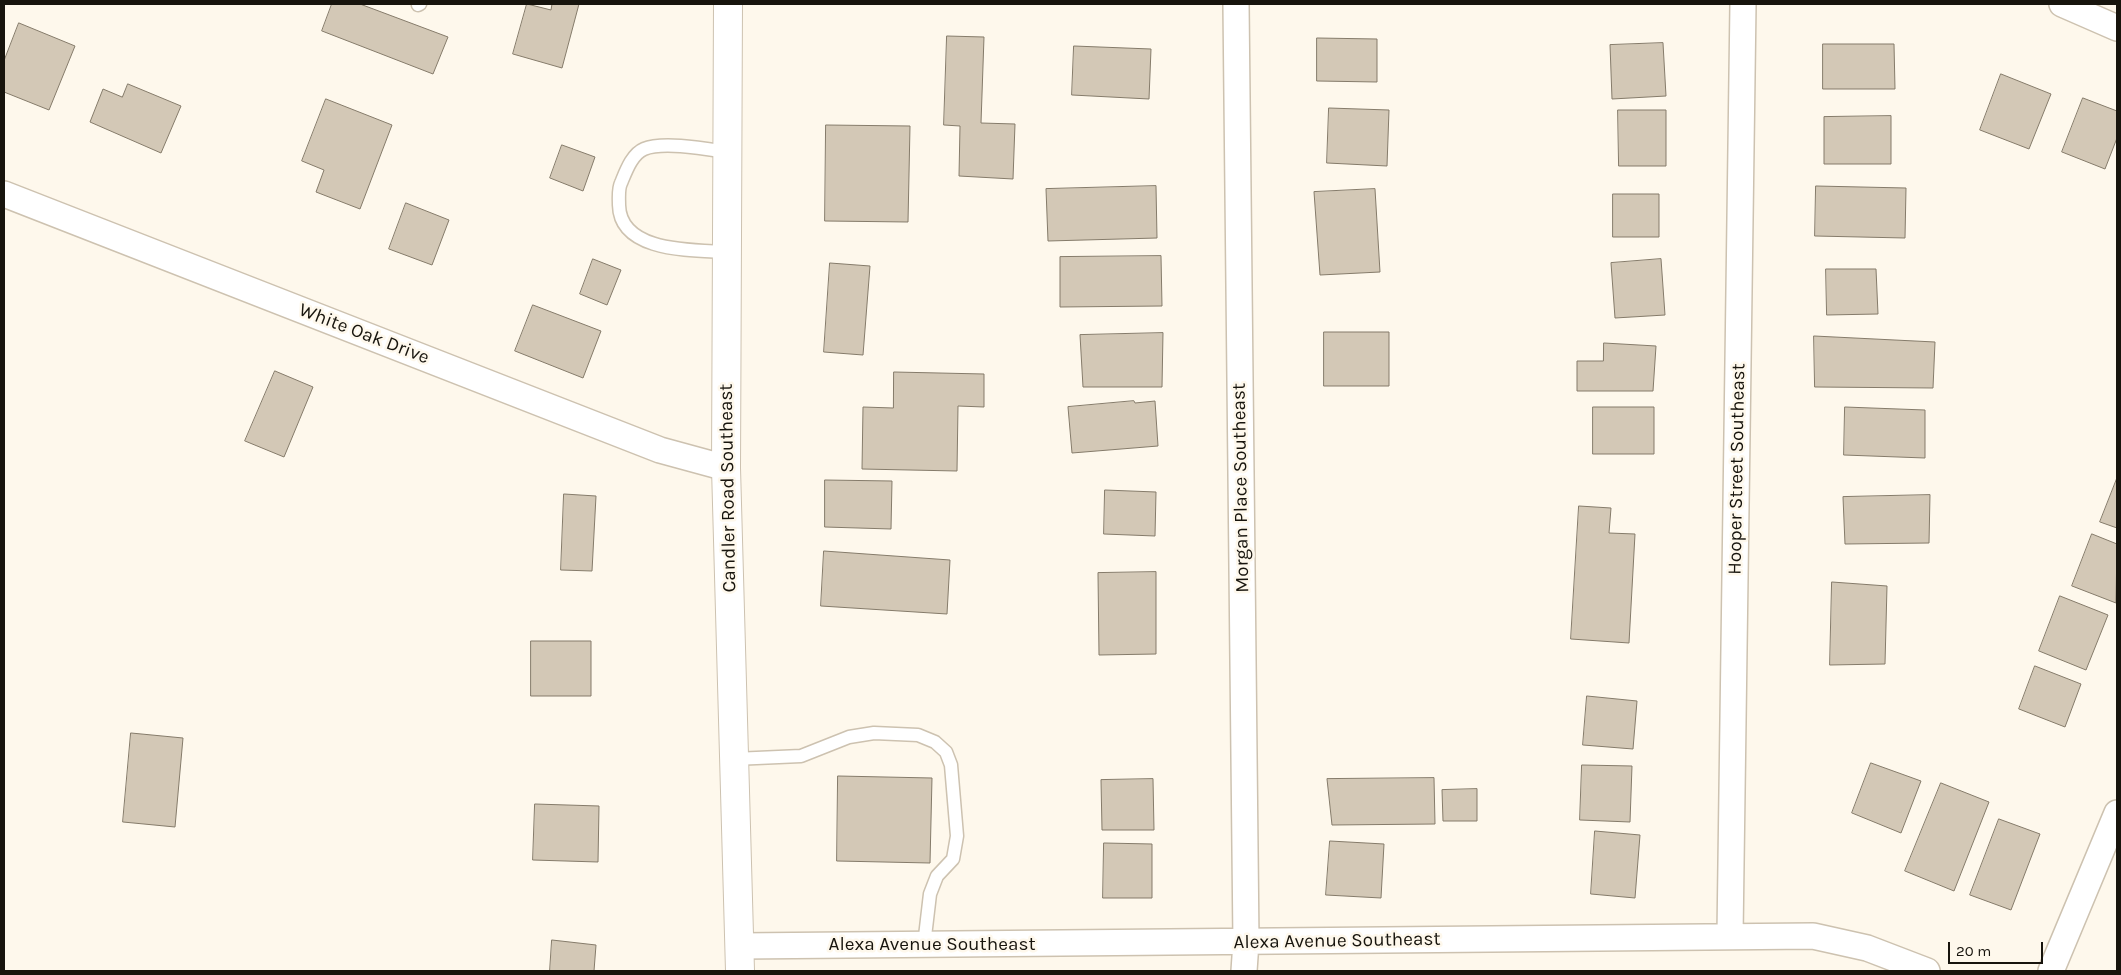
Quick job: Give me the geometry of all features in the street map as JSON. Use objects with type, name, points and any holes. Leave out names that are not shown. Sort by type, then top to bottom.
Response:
[{"type":"main road","name":"Candler Road Southeast","points":[[728,4],[726,468],[740,959]]},
{"type":"street","name":"Morgan Place Southeast","points":[[1236,4],[1246,942],[1244,971]]},
{"type":"street","name":"Hooper Street Southeast","points":[[1730,935],[1743,4]]},
{"type":"street","points":[[2062,4],[2117,28]]},
{"type":"street","name":"White Oak Drive","points":[[4,194],[660,450],[726,468]]},
{"type":"street","points":[[2051,971],[2117,813]]},
{"type":"street","name":"Alexa Avenue Southeast","points":[[740,959],[924,945],[1730,935],[1813,936],[1867,948],[1927,971]]},
{"type":"lane","points":[[726,252],[670,249],[644,242],[628,228],[620,212],[619,186],[631,162],[644,149],[670,146],[727,152]]},
{"type":"lane","points":[[734,759],[801,756],[849,737],[874,733],[918,735],[935,742],[946,752],[951,764],[957,836],[953,859],[937,876],[930,894],[924,945]]},
{"type":"building","points":[[332,4],[360,4],[448,37],[433,74],[322,31]]},
{"type":"building","points":[[527,4],[551,10],[552,4],[579,4],[562,68],[513,54]]},
{"type":"building","points":[[19,23],[75,46],[49,110],[4,92],[4,61]]},
{"type":"building","points":[[947,36],[984,37],[981,123],[1015,124],[1013,179],[959,176],[960,126],[944,125]]},
{"type":"building","points":[[1317,38],[1377,39],[1377,82],[1317,81]]},
{"type":"building","points":[[1663,43],[1666,96],[1612,99],[1610,45]]},
{"type":"building","points":[[1823,44],[1894,44],[1895,89],[1823,89]]},
{"type":"building","points":[[1074,46],[1151,49],[1149,99],[1072,95]]},
{"type":"building","points":[[2001,74],[2051,94],[2029,149],[1980,130]]},
{"type":"building","points":[[128,84],[181,106],[161,153],[90,122],[103,89],[122,97]]},
{"type":"building","points":[[2083,98],[2117,111],[2117,138],[2105,169],[2062,152]]},
{"type":"building","points":[[326,99],[392,125],[360,209],[316,192],[324,170],[302,161]]},
{"type":"building","points":[[1329,108],[1389,110],[1387,166],[1327,163]]},
{"type":"building","points":[[1618,110],[1666,110],[1666,166],[1619,166]]},
{"type":"building","points":[[1891,116],[1891,164],[1824,164],[1824,117]]},
{"type":"building","points":[[826,125],[910,126],[908,222],[825,221]]},
{"type":"building","points":[[562,145],[595,157],[583,191],[550,178]]},
{"type":"building","points":[[1156,186],[1157,238],[1048,241],[1046,189]]},
{"type":"building","points":[[1816,186],[1906,188],[1905,238],[1815,236]]},
{"type":"building","points":[[1375,189],[1380,272],[1320,275],[1314,192]]},
{"type":"building","points":[[1613,194],[1659,194],[1659,237],[1613,237]]},
{"type":"building","points":[[406,203],[449,220],[432,265],[389,249]]},
{"type":"building","points":[[1161,256],[1162,306],[1060,307],[1060,257]]},
{"type":"building","points":[[593,259],[621,270],[607,305],[580,294]]},
{"type":"building","points":[[1661,259],[1665,315],[1615,318],[1611,263]]},
{"type":"building","points":[[830,263],[870,266],[863,355],[824,352]]},
{"type":"building","points":[[1826,269],[1876,269],[1878,314],[1827,315]]},
{"type":"building","points":[[533,305],[601,331],[583,378],[515,351]]},
{"type":"building","points":[[1324,332],[1389,332],[1389,386],[1324,386]]},
{"type":"building","points":[[1163,333],[1162,387],[1083,387],[1080,335]]},
{"type":"building","points":[[1814,336],[1935,342],[1933,388],[1815,387]]},
{"type":"building","points":[[1604,343],[1656,346],[1653,391],[1577,391],[1577,361],[1603,361]]},
{"type":"building","points":[[275,371],[313,387],[284,457],[245,441]]},
{"type":"building","points":[[894,372],[984,374],[984,407],[958,406],[957,471],[862,469],[863,407],[893,408]]},
{"type":"building","points":[[1134,401],[1135,403],[1155,401],[1158,446],[1072,453],[1068,407]]},
{"type":"building","points":[[1593,407],[1654,407],[1654,454],[1593,454]]},
{"type":"building","points":[[1845,407],[1925,410],[1925,458],[1844,455]]},
{"type":"building","points":[[2117,478],[2117,528],[2100,522]]},
{"type":"building","points":[[825,480],[892,481],[891,529],[825,527]]},
{"type":"building","points":[[1105,490],[1156,492],[1155,536],[1104,534]]},
{"type":"building","points":[[564,494],[596,496],[592,571],[561,570]]},
{"type":"building","points":[[1930,495],[1929,543],[1845,544],[1843,497]]},
{"type":"building","points":[[1579,506],[1611,508],[1609,533],[1635,534],[1629,643],[1571,639]]},
{"type":"building","points":[[2092,534],[2117,544],[2116,603],[2072,586]]},
{"type":"building","points":[[824,551],[950,560],[947,614],[821,606]]},
{"type":"building","points":[[1156,572],[1156,654],[1099,655],[1098,573]]},
{"type":"building","points":[[1832,582],[1887,586],[1885,664],[1830,665]]},
{"type":"building","points":[[2060,596],[2108,615],[2086,670],[2039,651]]},
{"type":"building","points":[[531,641],[591,641],[591,696],[531,696]]},
{"type":"building","points":[[2035,666],[2081,684],[2065,727],[2019,709]]},
{"type":"building","points":[[1587,696],[1637,701],[1633,749],[1583,745]]},
{"type":"building","points":[[131,733],[183,738],[175,827],[123,822]]},
{"type":"building","points":[[1871,763],[1921,781],[1901,833],[1852,813]]},
{"type":"building","points":[[1582,765],[1632,766],[1630,822],[1580,820]]},
{"type":"building","points":[[838,776],[932,778],[930,863],[837,861]]},
{"type":"building","points":[[1434,778],[1435,824],[1332,825],[1327,779]]},
{"type":"building","points":[[1153,779],[1154,830],[1102,830],[1101,780]]},
{"type":"building","points":[[1941,783],[1989,802],[1954,891],[1905,871]]},
{"type":"building","points":[[1477,789],[1477,821],[1443,821],[1442,790]]},
{"type":"building","points":[[535,804],[599,806],[598,862],[533,860]]},
{"type":"building","points":[[1999,819],[2040,834],[2011,910],[1970,895]]},
{"type":"building","points":[[1595,831],[1640,835],[1635,898],[1591,894]]},
{"type":"building","points":[[1330,841],[1384,844],[1381,898],[1326,895]]},
{"type":"building","points":[[1104,843],[1152,844],[1152,898],[1103,898]]},
{"type":"building","points":[[552,940],[596,945],[594,971],[550,971]]}]
